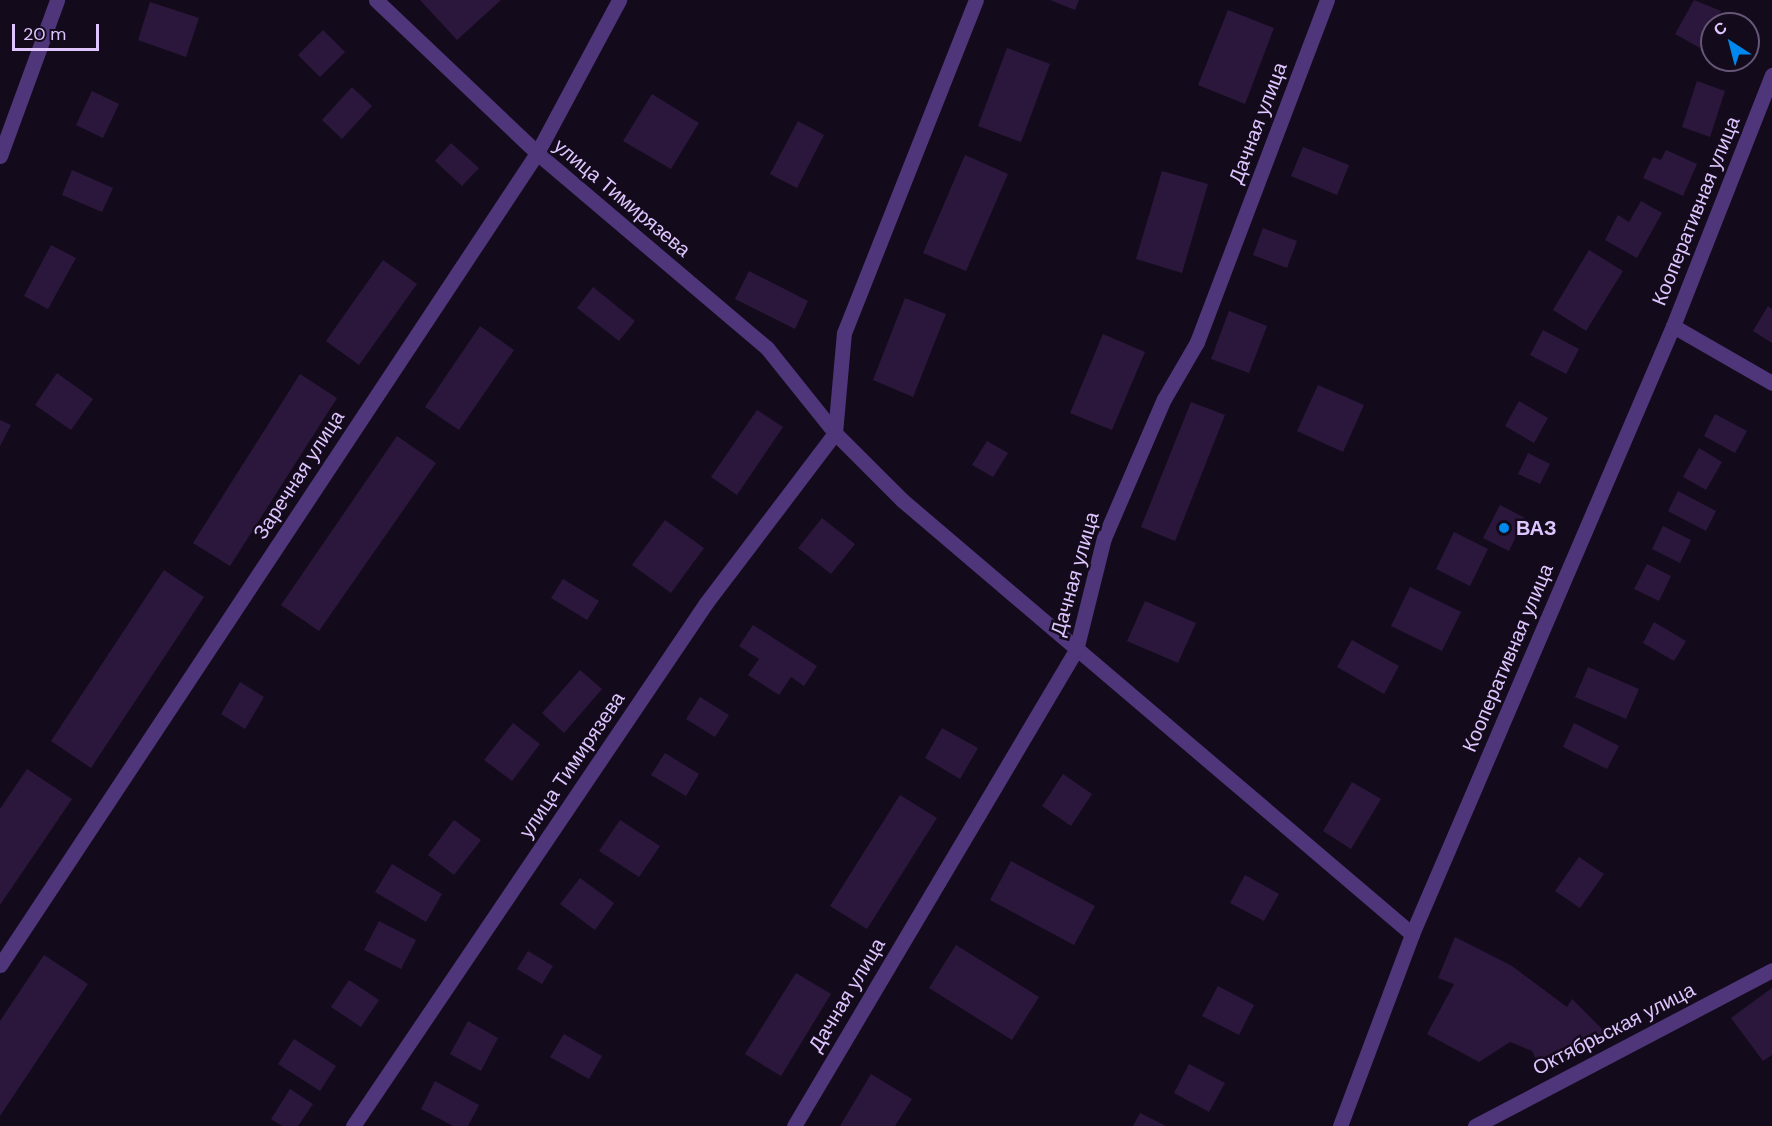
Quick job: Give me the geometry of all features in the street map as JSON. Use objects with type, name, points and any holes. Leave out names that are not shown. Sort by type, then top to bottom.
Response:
[{"type":"street","points":[[0,156],[57,0]]},
{"type":"street","name":"улица Тимирязева","points":[[376,0],[537,153],[767,348],[835,433],[902,500],[1412,934]]},
{"type":"street","name":"Заречная улица","points":[[0,965],[537,153],[619,0]]},
{"type":"street","points":[[835,433],[844,333],[976,0]]},
{"type":"street","name":"Дачная улица","points":[[794,1126],[1076,650],[1104,538],[1164,399],[1197,342],[1327,0]]},
{"type":"street","name":"Кооперативная улица","points":[[1340,1126],[1412,934],[1673,326],[1772,75]]},
{"type":"street","points":[[1673,326],[1772,383]]},
{"type":"street","name":"улица Тимирязева","points":[[353,1126],[706,603],[835,433]]},
{"type":"street","name":"Октябрьская улица","points":[[1475,1126],[1772,970]]},
{"type":"building","points":[[420,0],[501,0],[457,40]]},
{"type":"building","points":[[1050,0],[1079,0],[1075,10]]},
{"type":"building","points":[[1694,0],[1721,11],[1700,12],[1700,48],[1675,34]]},
{"type":"building","points":[[150,2],[199,18],[186,57],[138,40]]},
{"type":"building","points":[[1228,10],[1274,28],[1245,104],[1198,85]]},
{"type":"building","points":[[323,30],[345,52],[320,77],[298,55]]},
{"type":"building","points":[[1007,48],[1050,64],[1021,142],[978,126]]},
{"type":"building","points":[[1697,81],[1725,91],[1710,137],[1682,127]]},
{"type":"building","points":[[352,87],[372,106],[342,139],[322,120]]},
{"type":"building","points":[[92,91],[119,104],[103,138],[76,125]]},
{"type":"building","points":[[652,94],[699,123],[671,169],[623,141]]},
{"type":"building","points":[[798,121],[824,135],[797,188],[770,174]]},
{"type":"building","points":[[451,143],[479,168],[462,186],[435,161]]},
{"type":"building","points":[[1303,147],[1349,165],[1337,195],[1291,176]]},
{"type":"building","points":[[1666,150],[1697,164],[1683,196],[1643,178],[1653,157],[1661,160]]},
{"type":"building","points":[[965,155],[1008,174],[966,271],[923,253]]},
{"type":"building","points":[[72,170],[113,188],[102,212],[62,195]]},
{"type":"building","points":[[1162,171],[1208,184],[1182,273],[1136,259]]},
{"type":"building","points":[[1641,201],[1662,213],[1637,258],[1605,240],[1618,215],[1629,222]]},
{"type":"building","points":[[1263,228],[1297,241],[1287,268],[1253,255]]},
{"type":"building","points":[[51,245],[76,258],[48,309],[24,296]]},
{"type":"building","points":[[1589,250],[1623,271],[1586,331],[1553,310]]},
{"type":"building","points":[[383,260],[417,284],[359,365],[326,341]]},
{"type":"building","points":[[749,271],[808,301],[795,329],[735,299]]},
{"type":"building","points":[[593,287],[635,321],[619,341],[577,308]]},
{"type":"building","points":[[905,298],[946,314],[913,397],[873,380]]},
{"type":"building","points":[[1768,306],[1772,309],[1772,343],[1753,331]]},
{"type":"building","points":[[1229,311],[1267,326],[1249,373],[1211,359]]},
{"type":"building","points":[[480,326],[514,350],[459,430],[425,407]]},
{"type":"building","points":[[1543,330],[1579,349],[1566,374],[1530,355]]},
{"type":"building","points":[[1103,334],[1145,352],[1112,430],[1070,413]]},
{"type":"building","points":[[57,373],[93,399],[71,430],[35,405]]},
{"type":"building","points":[[300,374],[337,398],[230,566],[193,543]]},
{"type":"building","points":[[1318,385],[1364,405],[1343,452],[1297,431]]},
{"type":"building","points":[[1519,401],[1548,418],[1534,443],[1505,426]]},
{"type":"building","points":[[1191,402],[1225,415],[1175,541],[1141,527]]},
{"type":"building","points":[[757,410],[783,427],[737,495],[711,477]]},
{"type":"building","points":[[1715,414],[1747,431],[1735,453],[1704,436]]},
{"type":"building","points":[[0,420],[11,425],[0,446]]},
{"type":"building","points":[[397,436],[436,463],[319,631],[281,605]]},
{"type":"building","points":[[987,441],[1008,453],[993,477],[972,465]]},
{"type":"building","points":[[1699,448],[1722,462],[1706,490],[1683,477]]},
{"type":"building","points":[[1528,453],[1550,464],[1540,484],[1518,474]]},
{"type":"building","points":[[1678,491],[1716,511],[1706,531],[1668,511]]},
{"type":"building","name":"ВАЗ","points":[[1500,505],[1525,518],[1509,551],[1483,538]]},
{"type":"building","points":[[822,518],[855,544],[831,574],[798,548]]},
{"type":"building","points":[[665,520],[704,548],[671,593],[632,565]]},
{"type":"building","points":[[1663,526],[1691,540],[1680,563],[1652,549]]},
{"type":"building","points":[[1454,532],[1488,549],[1470,586],[1436,569]]},
{"type":"building","points":[[1647,564],[1671,576],[1659,601],[1634,589]]},
{"type":"building","points":[[164,570],[204,597],[91,768],[51,741]]},
{"type":"building","points":[[563,579],[599,601],[587,620],[551,598]]},
{"type":"building","points":[[1410,587],[1461,612],[1442,651],[1391,626]]},
{"type":"building","points":[[1145,601],[1196,623],[1178,663],[1127,641]]},
{"type":"building","points":[[1654,622],[1686,641],[1674,661],[1643,643]]},
{"type":"building","points":[[753,625],[817,666],[804,686],[791,677],[779,695],[748,675],[759,659],[739,646]]},
{"type":"building","points":[[1352,640],[1399,666],[1384,694],[1337,667]]},
{"type":"building","points":[[1588,667],[1639,689],[1626,719],[1575,697]]},
{"type":"building","points":[[580,670],[602,689],[564,733],[542,713]]},
{"type":"building","points":[[240,682],[264,697],[245,729],[221,714]]},
{"type":"building","points":[[700,697],[729,715],[715,737],[686,719]]},
{"type":"building","points":[[513,723],[540,744],[512,781],[484,760]]},
{"type":"building","points":[[1574,723],[1619,746],[1607,769],[1563,747]]},
{"type":"building","points":[[942,728],[978,748],[960,779],[925,758]]},
{"type":"building","points":[[665,753],[699,774],[686,796],[651,775]]},
{"type":"building","points":[[27,769],[72,799],[0,905],[0,809]]},
{"type":"building","points":[[1063,774],[1092,794],[1071,826],[1042,806]]},
{"type":"building","points":[[1352,782],[1381,799],[1351,849],[1323,831]]},
{"type":"building","points":[[900,795],[937,818],[867,929],[830,906]]},
{"type":"building","points":[[454,820],[481,840],[454,875],[428,855]]},
{"type":"building","points":[[620,820],[660,846],[639,877],[599,851]]},
{"type":"building","points":[[1579,857],[1604,874],[1580,908],[1555,891]]},
{"type":"building","points":[[1011,861],[1095,906],[1074,945],[990,900]]},
{"type":"building","points":[[392,864],[442,894],[426,922],[375,892]]},
{"type":"building","points":[[1245,875],[1279,894],[1264,921],[1230,903]]},
{"type":"building","points":[[580,878],[614,903],[595,930],[560,904]]},
{"type":"building","points":[[379,921],[416,940],[401,969],[364,950]]},
{"type":"building","points":[[1455,937],[1512,966],[1567,1007],[1572,999],[1606,1033],[1564,1048],[1538,1063],[1532,1051],[1510,1042],[1479,1062],[1427,1034],[1454,984],[1438,978]]},
{"type":"building","points":[[956,945],[1039,997],[1012,1040],[929,988]]},
{"type":"building","points":[[528,951],[553,966],[542,984],[517,969]]},
{"type":"building","points":[[44,955],[88,984],[0,1116],[0,1021]]},
{"type":"building","points":[[796,973],[831,994],[781,1076],[745,1054]]},
{"type":"building","points":[[349,980],[379,1000],[361,1027],[331,1007]]},
{"type":"building","points":[[1218,986],[1254,1005],[1239,1035],[1202,1016]]},
{"type":"building","points":[[1772,988],[1772,1055],[1763,1061],[1731,1018]]},
{"type":"building","points":[[468,1021],[498,1038],[481,1071],[450,1054]]},
{"type":"building","points":[[564,1034],[602,1056],[589,1079],[550,1057]]},
{"type":"building","points":[[294,1039],[336,1066],[320,1091],[278,1064]]},
{"type":"building","points":[[1189,1064],[1225,1083],[1209,1112],[1174,1093]]},
{"type":"building","points":[[871,1074],[912,1099],[895,1126],[840,1126]]},
{"type":"building","points":[[435,1081],[479,1105],[468,1126],[453,1126],[421,1109]]},
{"type":"building","points":[[290,1089],[313,1104],[298,1126],[282,1126],[271,1119]]},
{"type":"building","points":[[1140,1113],[1166,1126],[1133,1126]]},
{"type":"place","name":"ВАЗ","points":[[1504,528]]}]
